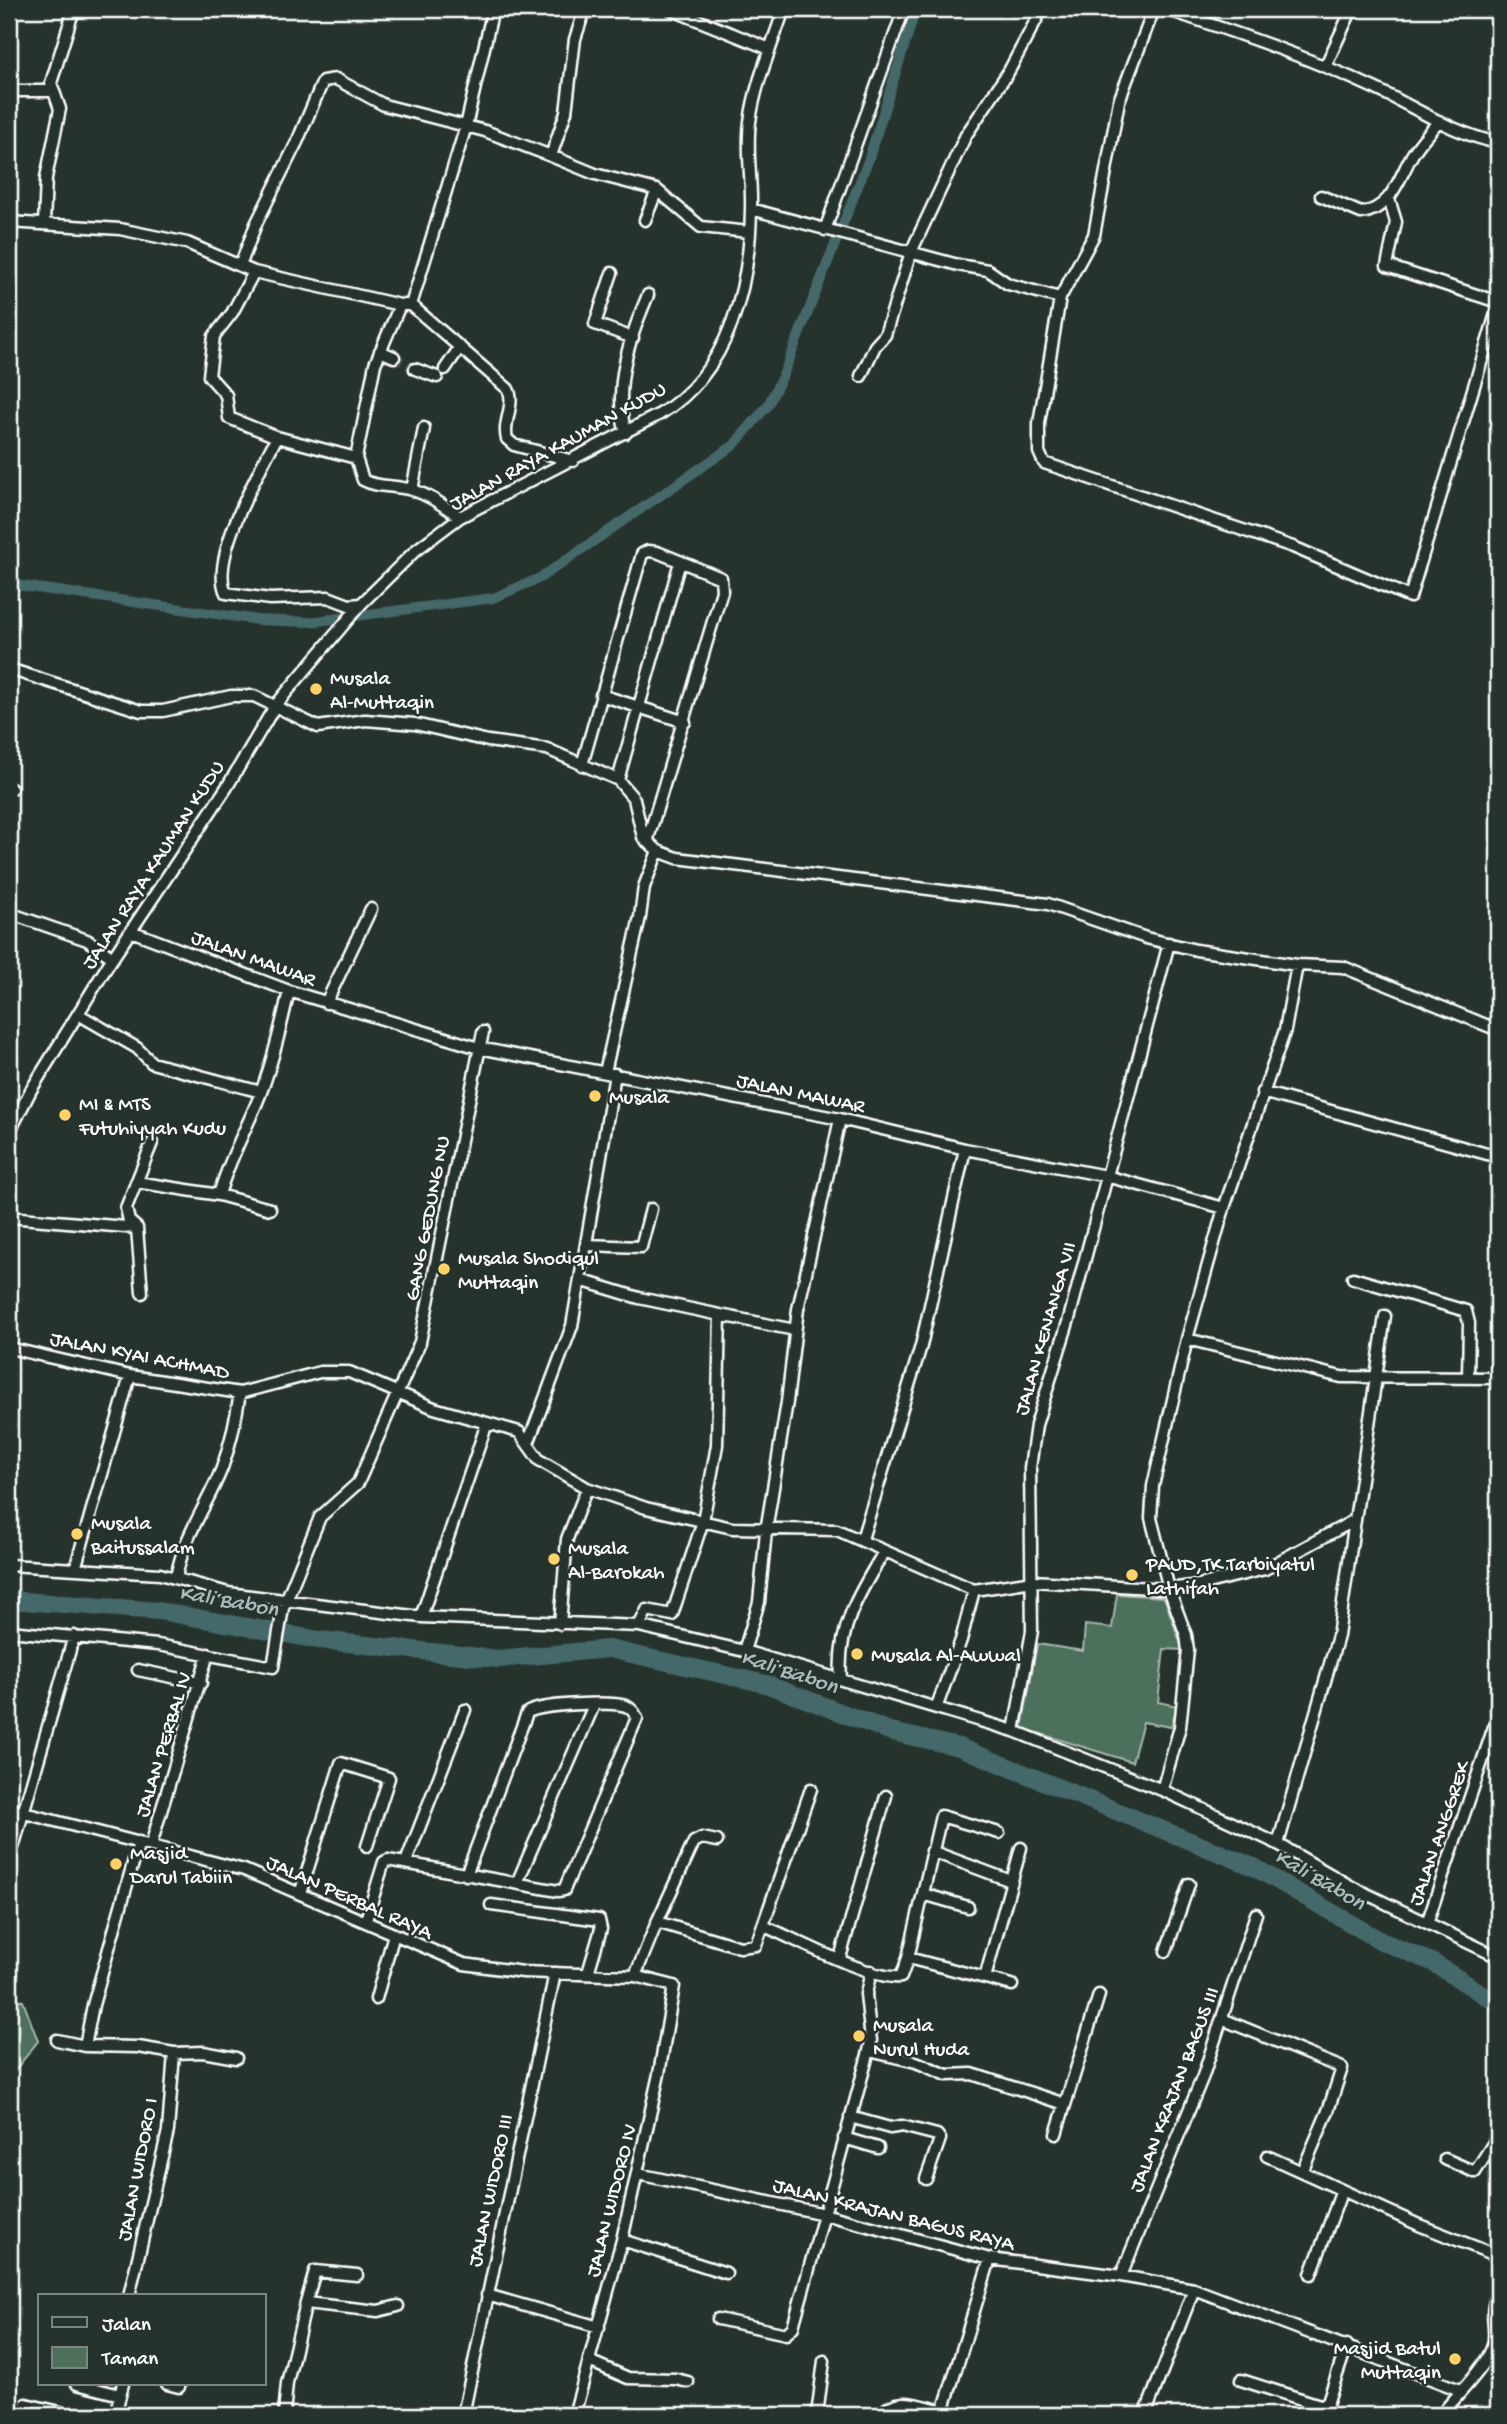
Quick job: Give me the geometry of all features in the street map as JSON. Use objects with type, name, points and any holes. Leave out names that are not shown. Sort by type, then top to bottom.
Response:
[{"type":"street","points":[[44,224],[46,178],[60,109],[53,90],[52,75],[74,9]]},
{"type":"street","points":[[460,517],[428,495],[412,490],[371,485],[363,480],[356,458],[372,373],[380,351],[405,305],[466,126],[493,9]]},
{"type":"street","points":[[551,156],[566,112],[575,39],[585,9]]},
{"type":"street","points":[[670,9],[770,49]]},
{"type":"street","name":"JALAN RAYA KAUMAN KUDU","points":[[9,1133],[31,1090],[78,1014],[227,787],[275,706],[361,604],[416,550],[460,517],[510,489],[573,461],[674,406],[707,374],[730,330],[737,307],[751,209],[750,121],[784,9]]},
{"type":"street","points":[[829,231],[904,9]]},
{"type":"street","points":[[861,376],[875,346],[885,335],[911,252],[966,135],[1009,71],[1042,9]]},
{"type":"street","points":[[1154,9],[1119,101],[1094,235],[1060,298],[1039,423],[1040,452],[1044,463],[1293,547],[1410,597],[1498,304],[1387,266],[1396,222],[1389,199]]},
{"type":"street","points":[[1165,9],[1325,67],[1469,136],[1498,143]]},
{"type":"street","points":[[1325,67],[1352,9]]},
{"type":"street","points":[[240,267],[256,224],[297,142],[323,81],[342,81],[384,105],[414,115],[466,126],[595,174],[657,190],[701,227],[749,232]]},
{"type":"street","points":[[9,91],[53,90]]},
{"type":"street","points":[[1321,196],[1360,213],[1380,207],[1389,199],[1416,149],[1438,121]]},
{"type":"street","points":[[645,220],[657,190]]},
{"type":"street","points":[[751,209],[988,270],[1008,284],[1060,298]]},
{"type":"street","points":[[9,222],[120,229],[187,243],[254,272],[405,305],[460,347],[508,389],[511,400],[505,422],[507,439],[514,445],[573,461]]},
{"type":"street","points":[[254,272],[232,313],[214,336],[209,376],[226,395],[229,418],[277,437],[356,458]]},
{"type":"street","points":[[612,273],[594,324],[598,328],[633,338]]},
{"type":"street","points":[[626,433],[621,414],[621,390],[633,338],[648,295]]},
{"type":"street","points":[[445,369],[460,347]]},
{"type":"street","points":[[380,351],[394,357]]},
{"type":"street","points":[[415,369],[437,377]]},
{"type":"street","points":[[412,490],[424,428]]},
{"type":"street","points":[[277,437],[239,511],[223,574],[222,585],[226,593],[270,599],[328,597],[349,605],[361,604]]},
{"type":"street","points":[[582,765],[642,554],[651,551],[722,579],[685,722],[648,842]]},
{"type":"street","points":[[618,780],[680,562]]},
{"type":"street","points":[[9,669],[141,710],[163,711],[247,695],[318,727],[365,720],[415,724],[488,741],[547,749],[618,780],[634,799],[639,830],[648,842],[658,852],[695,863],[967,892],[1048,904],[1146,938],[1196,950],[1297,965],[1331,965],[1353,970],[1498,1030]]},
{"type":"street","points":[[601,695],[685,722]]},
{"type":"street","points":[[529,1441],[572,1326],[610,1073],[644,887],[658,852]]},
{"type":"street","points":[[326,1003],[372,909]]},
{"type":"street","points":[[9,914],[88,940],[113,958]]},
{"type":"street","name":"JALAN MAWAR","points":[[131,930],[289,991],[479,1048],[840,1119],[965,1149],[1106,1176],[1224,1208]]},
{"type":"street","name":"JALAN KENANGA VII","points":[[1013,1731],[1030,1644],[1033,1581],[1032,1446],[1169,943]]},
{"type":"street","points":[[1162,1790],[1180,1727],[1186,1685],[1186,1635],[1169,1589],[1151,1518],[1151,1503],[1187,1339],[1224,1208],[1285,1030],[1297,965]]},
{"type":"street","points":[[219,1195],[224,1177],[261,1092],[278,1042],[289,991]]},
{"type":"street","points":[[78,1014],[137,1048],[152,1063],[261,1092]]},
{"type":"street","name":"GANG GEDUNG NU","points":[[208,1654],[273,1667],[284,1605],[320,1517],[358,1483],[399,1392],[422,1336],[483,1032]]},
{"type":"street","points":[[1262,1092],[1498,1157]]},
{"type":"street","points":[[744,1651],[759,1602],[766,1531],[808,1250],[840,1119]]},
{"type":"street","points":[[142,1293],[137,1228],[126,1215],[152,1143]]},
{"type":"street","points":[[862,1539],[924,1338],[965,1149]]},
{"type":"street","points":[[136,1182],[219,1195],[270,1209]]},
{"type":"street","points":[[586,1245],[641,1247],[651,1209]]},
{"type":"street","points":[[9,1217],[137,1228]]},
{"type":"street","points":[[1353,1278],[1466,1311],[1469,1323],[1468,1378]]},
{"type":"street","points":[[580,1280],[639,1298],[795,1330]]},
{"type":"street","points":[[639,1626],[647,1610],[672,1615],[703,1521],[717,1444],[720,1315]]},
{"type":"street","points":[[1278,1844],[1333,1659],[1347,1583],[1353,1521],[1385,1316]]},
{"type":"street","points":[[1187,1339],[1332,1376],[1498,1378]]},
{"type":"street","name":"JALAN KYAI ACHMAD","points":[[9,1348],[130,1376],[240,1393],[337,1370],[435,1408],[520,1432],[529,1441],[539,1460],[587,1488],[646,1508],[732,1528],[766,1531],[837,1530],[974,1590]]},
{"type":"street","points":[[75,1569],[130,1376]]},
{"type":"street","points":[[176,1578],[192,1524],[221,1468],[234,1426],[240,1393]]},
{"type":"street","points":[[421,1617],[487,1423]]},
{"type":"street","points":[[560,1624],[567,1539],[587,1488]]},
{"type":"street","points":[[937,1706],[961,1640],[974,1590],[1033,1581],[1169,1589],[1199,1585],[1265,1569],[1353,1521]]},
{"type":"street","points":[[841,1678],[839,1656],[843,1631],[853,1603],[884,1552]]},
{"type":"street","points":[[9,1565],[151,1573],[284,1605],[421,1617],[639,1626],[744,1651],[937,1706],[1013,1731],[1162,1790],[1278,1844],[1352,1887],[1498,1957]]},
{"type":"street","points":[[9,1631],[74,1636],[208,1654]]},
{"type":"street","points":[[9,1862],[74,1636]]},
{"type":"street","name":"JALAN PERBAL IV","points":[[151,1845],[208,1654]]},
{"type":"street","points":[[138,1670],[201,1683]]},
{"type":"street","points":[[517,1883],[594,1705]]},
{"type":"street","points":[[366,1920],[384,1862],[388,1860],[466,1875],[558,1891],[564,1890],[637,1718],[626,1707],[594,1705],[542,1707],[527,1713],[466,1875]]},
{"type":"street","points":[[406,1863],[465,1710]]},
{"type":"street","name":"JALAN ANGGREK","points":[[1427,1923],[1498,1715]]},
{"type":"street","points":[[300,1894],[334,1776],[341,1763],[389,1778],[367,1846]]},
{"type":"street","points":[[657,1922],[749,1948],[756,1945],[811,1788]]},
{"type":"street","points":[[840,1958],[862,1891],[886,1796]]},
{"type":"street","name":"JALAN PERBAL RAYA","points":[[9,1810],[244,1870],[366,1920],[435,1954],[464,1964],[498,1970],[635,1976],[670,1983],[676,1992]]},
{"type":"street","points":[[764,1926],[871,1971],[901,1977],[908,1958],[931,1851],[944,1815],[999,1833]]},
{"type":"street","points":[[635,1976],[694,1842],[702,1838],[717,1842]]},
{"type":"street","points":[[85,2046],[93,2005],[139,1842]]},
{"type":"street","points":[[985,1978],[1021,1849]]},
{"type":"street","points":[[931,1851],[1011,1881]]},
{"type":"street","points":[[1166,1951],[1189,1884]]},
{"type":"street","points":[[923,1894],[968,1907]]},
{"type":"street","points":[[491,1905],[599,1920],[601,1929],[588,1973]]},
{"type":"street","name":"JALAN KRAJAN BAGUS III","points":[[1121,2276],[1203,2076],[1256,1914]]},
{"type":"street","points":[[376,1999],[394,1934]]},
{"type":"street","points":[[908,1958],[1012,1985]]},
{"type":"street","points":[[718,2319],[783,2333],[792,2330],[869,2051],[871,2040],[866,1994],[871,1971]]},
{"type":"street","name":"JALAN WIDORO III","points":[[463,2415],[555,1973]]},
{"type":"street","name":"JALAN WIDORO IV","points":[[574,2415],[638,2174],[676,1992]]},
{"type":"street","points":[[1055,2134],[1099,1995]]},
{"type":"street","points":[[1222,2019],[1342,2068],[1342,2074],[1302,2172]]},
{"type":"street","points":[[57,2040],[85,2046],[138,2047],[174,2053],[203,2052],[236,2058]]},
{"type":"street","points":[[869,2051],[916,2062],[947,2075],[972,2074],[1065,2104]]},
{"type":"street","name":"JALAN WIDORO I","points":[[129,2294],[167,2131],[174,2053]]},
{"type":"street","points":[[850,2117],[890,2128],[902,2126],[937,2135],[940,2139],[926,2179]]},
{"type":"street","points":[[1445,2159],[1475,2172],[1498,2136]]},
{"type":"street","points":[[844,2138],[878,2148]]},
{"type":"street","points":[[1267,2156],[1498,2256]]},
{"type":"street","name":"JALAN KRAJAN BAGUS RAYA","points":[[638,2174],[824,2214],[990,2259],[1121,2276],[1194,2289],[1460,2390]]},
{"type":"street","points":[[1311,2274],[1342,2190]]},
{"type":"street","points":[[622,2240],[726,2273]]},
{"type":"street","points":[[880,2415],[888,2406],[899,2402],[943,2413],[990,2259]]},
{"type":"street","points":[[284,2415],[287,2383],[315,2271],[356,2275]]},
{"type":"street","points":[[1145,2415],[1194,2289]]},
{"type":"street","points":[[1441,2415],[1494,2346],[1491,2316],[1498,2293]]},
{"type":"street","points":[[487,2295],[599,2327]]},
{"type":"street","points":[[306,2303],[378,2311],[398,2306]]},
{"type":"street","points":[[1241,2380],[1320,2405],[1327,2404],[1347,2345]]},
{"type":"street","points":[[589,2361],[628,2378],[676,2379],[688,2382]]},
{"type":"street","points":[[817,2415],[824,2361]]},
{"type":"street","points":[[85,2386],[120,2395]]},
{"type":"street","points":[[115,2415],[122,2386]]},
{"type":"street","points":[[26,2404],[73,2415]]},
{"type":"green space","points":[[1117,1594],[1164,1597],[1183,1650],[1164,1649],[1158,1702],[1177,1706],[1171,1727],[1143,1722],[1132,1762],[1022,1728],[1037,1644],[1083,1651],[1085,1625],[1112,1628]]},
{"type":"green space","points":[[9,1997],[23,2001],[38,2041],[9,2078]]},
{"type":"waterway","points":[[9,584],[258,620],[309,622],[493,598],[540,578],[734,445],[768,405],[783,375],[868,161],[916,9]]},
{"type":"waterway","name":"Kali Babon","points":[[9,1600],[159,1611],[319,1640],[498,1659],[609,1649],[766,1684],[892,1732],[959,1747],[1254,1867],[1381,1941],[1432,1962],[1498,2004]]},
{"type":"tunnel","points":[[394,357],[415,369]]},
{"type":"place","name":"Musala Al-Muttaqin","points":[[316,689]]},
{"type":"place","name":"Musala","points":[[595,1096]]},
{"type":"place","name":"MI & MTS Futuhiyyah Kudu","points":[[65,1115]]},
{"type":"place","name":"Musala Shodiqul Muttaqin","points":[[444,1269]]},
{"type":"place","name":"Musala Baitussalam","points":[[77,1534]]},
{"type":"place","name":"Musala Al-Barokah","points":[[554,1559]]},
{"type":"place","name":"PAUD,TK Tarbiyatul Lathifah","points":[[1132,1575]]},
{"type":"place","name":"Musala Al-Awwal","points":[[857,1654]]},
{"type":"place","name":"Masjid Darul Tabiin","points":[[116,1864]]},
{"type":"place","name":"Musala Nurul Huda","points":[[859,2036]]},
{"type":"place","name":"Masjid Batul Muttaqin","points":[[1455,2359]]}]
